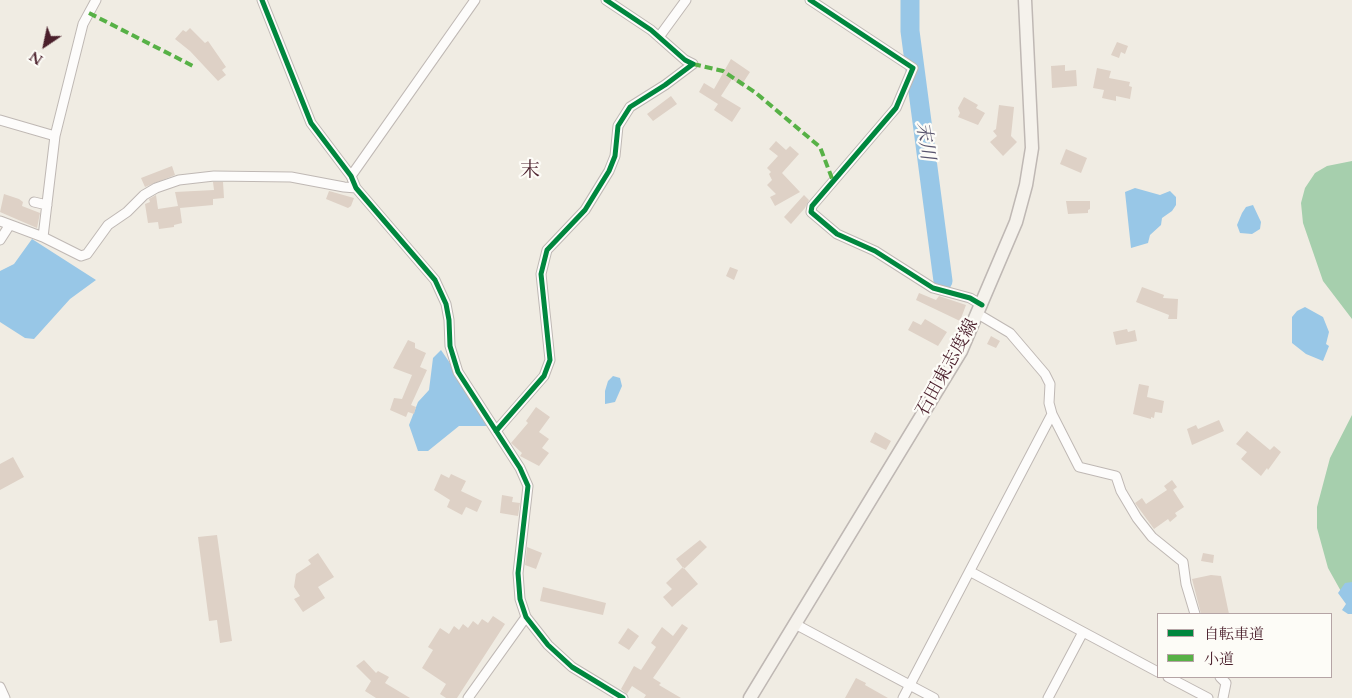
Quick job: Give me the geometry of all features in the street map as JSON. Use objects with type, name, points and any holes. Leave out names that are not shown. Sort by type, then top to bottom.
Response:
[{"type":"main road","name":"石田東志度線","points":[[750,698],[961,351],[1016,222],[1026,185],[1032,148],[1025,0]]},
{"type":"street","points":[[43,237],[55,136],[84,24],[96,0]]},
{"type":"street","points":[[262,0],[311,123],[351,176],[356,188],[435,280],[446,304],[450,320],[450,346],[454,363],[520,468],[528,486],[518,573],[520,599],[526,616],[548,644],[572,667],[623,698]]},
{"type":"street","points":[[351,176],[475,0]]},
{"type":"street","points":[[496,431],[544,376],[550,360],[542,274],[547,250],[585,210],[609,171],[615,156],[618,126],[630,108],[693,64],[606,0]]},
{"type":"street","points":[[659,38],[686,0]]},
{"type":"street","points":[[810,0],[913,68],[896,108],[812,206],[811,212],[837,234],[875,251],[933,288],[970,298],[980,309],[1010,333],[1045,374],[1050,384],[1049,403],[1052,414],[1079,467],[1116,476],[1120,491],[1152,538],[1183,562],[1186,584],[1195,613]]},
{"type":"street","points":[[0,120],[55,136]]},
{"type":"street","points":[[0,221],[9,226],[43,237],[81,256],[87,254],[108,225],[127,212],[144,195],[156,188],[187,179],[214,176],[291,177],[344,188],[356,188]]},
{"type":"street","points":[[34,202],[46,206]]},
{"type":"street","points":[[0,240],[9,226]]},
{"type":"street","points":[[903,698],[971,572],[1052,414]]},
{"type":"street","points":[[971,572],[1157,671]]},
{"type":"street","points":[[468,698],[526,616]]},
{"type":"street","points":[[795,624],[934,698]]},
{"type":"street","points":[[1048,698],[1083,632]]},
{"type":"street","points":[[1170,678],[1208,698]]},
{"type":"street","points":[[1221,678],[1226,684],[1223,698]]},
{"type":"street","points":[[0,687],[5,698]]},
{"type":"green space","points":[[1352,161],[1352,319],[1323,281],[1303,223],[1301,203],[1305,188],[1315,173],[1327,166]]},
{"type":"green space","points":[[1352,415],[1352,611],[1328,568],[1317,528],[1317,507],[1330,458]]},
{"type":"water","points":[[1135,188],[1160,195],[1170,191],[1176,197],[1176,205],[1172,211],[1162,218],[1161,225],[1150,235],[1148,243],[1131,248],[1125,192]]},
{"type":"water","points":[[1253,205],[1261,222],[1260,229],[1252,234],[1240,233],[1237,225],[1242,213],[1246,207]]},
{"type":"water","points":[[32,239],[96,280],[70,299],[34,339],[25,338],[0,322],[0,271],[14,264]]},
{"type":"water","points":[[1305,307],[1323,317],[1329,332],[1326,344],[1329,346],[1323,361],[1306,354],[1292,343],[1292,317],[1297,311]]},
{"type":"water","points":[[441,350],[493,426],[459,426],[428,451],[418,451],[409,425],[418,402],[429,390],[433,358]]},
{"type":"water","points":[[613,376],[620,378],[622,386],[615,402],[605,404],[605,391],[608,381]]},
{"type":"water","points":[[1352,582],[1352,614],[1348,614],[1342,610],[1346,604],[1338,593],[1345,583]]},
{"type":"building","points":[[190,28],[205,43],[208,41],[226,67],[222,70],[226,75],[218,81],[190,51],[175,39],[183,30],[186,32]]},
{"type":"building","points":[[1117,42],[1128,46],[1125,54],[1121,52],[1119,58],[1111,55]]},
{"type":"building","points":[[731,59],[750,72],[741,86],[732,79],[721,96],[741,108],[732,122],[714,110],[718,104],[699,92],[704,83],[714,89]]},
{"type":"building","points":[[1065,65],[1065,71],[1076,70],[1077,86],[1052,88],[1051,66]]},
{"type":"building","points":[[1097,68],[1111,71],[1109,78],[1130,82],[1129,86],[1132,87],[1130,99],[1116,96],[1116,101],[1102,98],[1104,90],[1093,88]]},
{"type":"building","points":[[671,96],[677,104],[653,121],[647,114]]},
{"type":"building","points":[[964,97],[978,105],[976,108],[985,113],[978,125],[958,117],[960,113],[958,108]]},
{"type":"building","points":[[999,105],[1014,107],[1011,136],[1017,142],[1003,156],[990,142],[997,136],[993,131],[996,129]]},
{"type":"building","points":[[776,141],[786,150],[790,146],[799,154],[782,173],[800,192],[775,206],[770,197],[776,194],[767,185],[772,180],[769,174],[771,172],[767,168],[778,156],[769,149]]},
{"type":"building","points":[[1066,149],[1087,158],[1081,173],[1060,164]]},
{"type":"building","points":[[172,166],[175,175],[145,187],[141,178]]},
{"type":"building","points":[[213,182],[223,182],[224,198],[213,199],[213,205],[180,208],[182,223],[174,225],[174,227],[159,229],[158,222],[148,223],[145,204],[150,202],[149,199],[156,195],[158,209],[178,206],[175,192],[214,190]]},
{"type":"building","points":[[329,191],[354,198],[351,206],[348,208],[326,199]]},
{"type":"building","points":[[4,194],[19,199],[23,202],[22,206],[40,213],[37,228],[0,212]]},
{"type":"building","points":[[804,195],[809,200],[805,208],[791,224],[784,217]]},
{"type":"building","points":[[1066,201],[1090,201],[1090,209],[1088,213],[1068,214]]},
{"type":"building","points":[[730,267],[738,270],[734,280],[726,276]]},
{"type":"building","points":[[1142,287],[1164,295],[1163,298],[1178,299],[1177,319],[1168,319],[1169,315],[1136,302]]},
{"type":"building","points":[[919,293],[936,300],[939,296],[966,305],[960,321],[916,300]]},
{"type":"building","points":[[925,319],[947,332],[938,346],[908,330],[913,321],[921,325]]},
{"type":"building","points":[[1127,329],[1128,332],[1135,330],[1137,341],[1116,345],[1113,332]]},
{"type":"building","points":[[991,336],[1000,341],[996,348],[987,344]]},
{"type":"building","points":[[408,340],[415,343],[415,348],[426,353],[420,367],[427,370],[411,405],[416,407],[414,414],[408,412],[406,417],[390,410],[394,398],[402,399],[412,375],[393,368]]},
{"type":"building","points":[[1139,384],[1149,386],[1147,397],[1164,401],[1162,413],[1155,412],[1154,418],[1151,417],[1151,419],[1133,414]]},
{"type":"building","points":[[536,407],[550,417],[539,432],[549,439],[542,448],[549,453],[539,466],[520,456],[522,453],[511,443],[528,423],[526,421]]},
{"type":"building","points":[[1219,420],[1224,431],[1192,445],[1187,429],[1196,425],[1198,429]]},
{"type":"building","points":[[1247,431],[1270,450],[1274,446],[1281,452],[1268,470],[1267,468],[1261,476],[1241,459],[1247,452],[1236,444]]},
{"type":"building","points":[[875,432],[891,441],[886,450],[870,442]]},
{"type":"building","points":[[13,457],[24,477],[0,490],[0,464]]},
{"type":"building","points":[[441,474],[449,478],[451,474],[466,481],[461,491],[482,501],[477,512],[466,507],[462,515],[447,507],[450,500],[434,490]]},
{"type":"building","points":[[1172,480],[1177,487],[1173,490],[1184,507],[1175,513],[1177,516],[1170,522],[1168,519],[1154,529],[1135,503],[1142,498],[1146,504],[1167,490],[1164,486]]},
{"type":"building","points":[[502,495],[513,497],[512,502],[520,503],[518,516],[500,513]]},
{"type":"building","points":[[217,535],[232,641],[220,643],[217,620],[209,621],[198,537]]},
{"type":"building","points":[[700,540],[707,547],[684,569],[676,559]]},
{"type":"building","points":[[527,547],[542,553],[536,569],[525,565]]},
{"type":"building","points":[[318,553],[334,577],[318,587],[325,598],[303,612],[294,599],[300,596],[294,587],[296,574],[311,564],[308,560]]},
{"type":"building","points":[[1203,553],[1214,555],[1213,563],[1201,561]]},
{"type":"building","points":[[683,567],[698,584],[672,607],[663,597],[672,589],[666,583]]},
{"type":"building","points":[[1211,575],[1221,576],[1229,613],[1201,613],[1192,579]]},
{"type":"building","points":[[543,587],[606,603],[603,615],[540,601]]},
{"type":"building","points":[[493,616],[505,624],[457,698],[446,698],[440,694],[446,684],[422,668],[433,650],[428,647],[440,628],[449,634],[454,626],[459,630],[463,624],[468,628],[473,621],[478,625],[482,619],[488,623]]},
{"type":"building","points":[[682,624],[688,628],[653,678],[661,683],[659,685],[681,698],[644,698],[646,695],[632,686],[627,694],[621,689],[634,666],[641,670],[656,647],[651,643],[662,627],[673,636]]},
{"type":"building","points":[[628,628],[639,636],[629,650],[618,643]]},
{"type":"building","points":[[364,660],[376,673],[378,671],[389,677],[385,683],[410,698],[376,698],[365,691],[371,681],[356,666]]},
{"type":"building","points":[[856,678],[866,683],[865,685],[888,698],[845,698]]},
{"type":"waterway","name":"末川","points":[[910,0],[910,31],[943,281]]},
{"type":"marked path","points":[[89,13],[193,66]]},
{"type":"marked path","points":[[693,64],[723,71],[756,93],[820,147],[833,181]]},
{"type":"cycle path","points":[[262,0],[311,123],[351,176],[356,188],[435,280],[446,304],[450,346],[458,372],[520,468],[528,486],[518,573],[520,599],[526,617],[548,645],[572,667],[623,698]]},
{"type":"cycle path","points":[[496,431],[544,376],[550,360],[541,274],[547,250],[585,210],[609,171],[615,156],[618,126],[630,107],[665,85],[693,64],[685,60],[651,30],[606,0]]},
{"type":"cycle path","points":[[810,0],[913,68],[896,108],[812,206],[811,212],[837,234],[875,251],[933,288],[970,298],[982,305]]},
{"type":"district","name":"末","points":[[530,171]]}]
